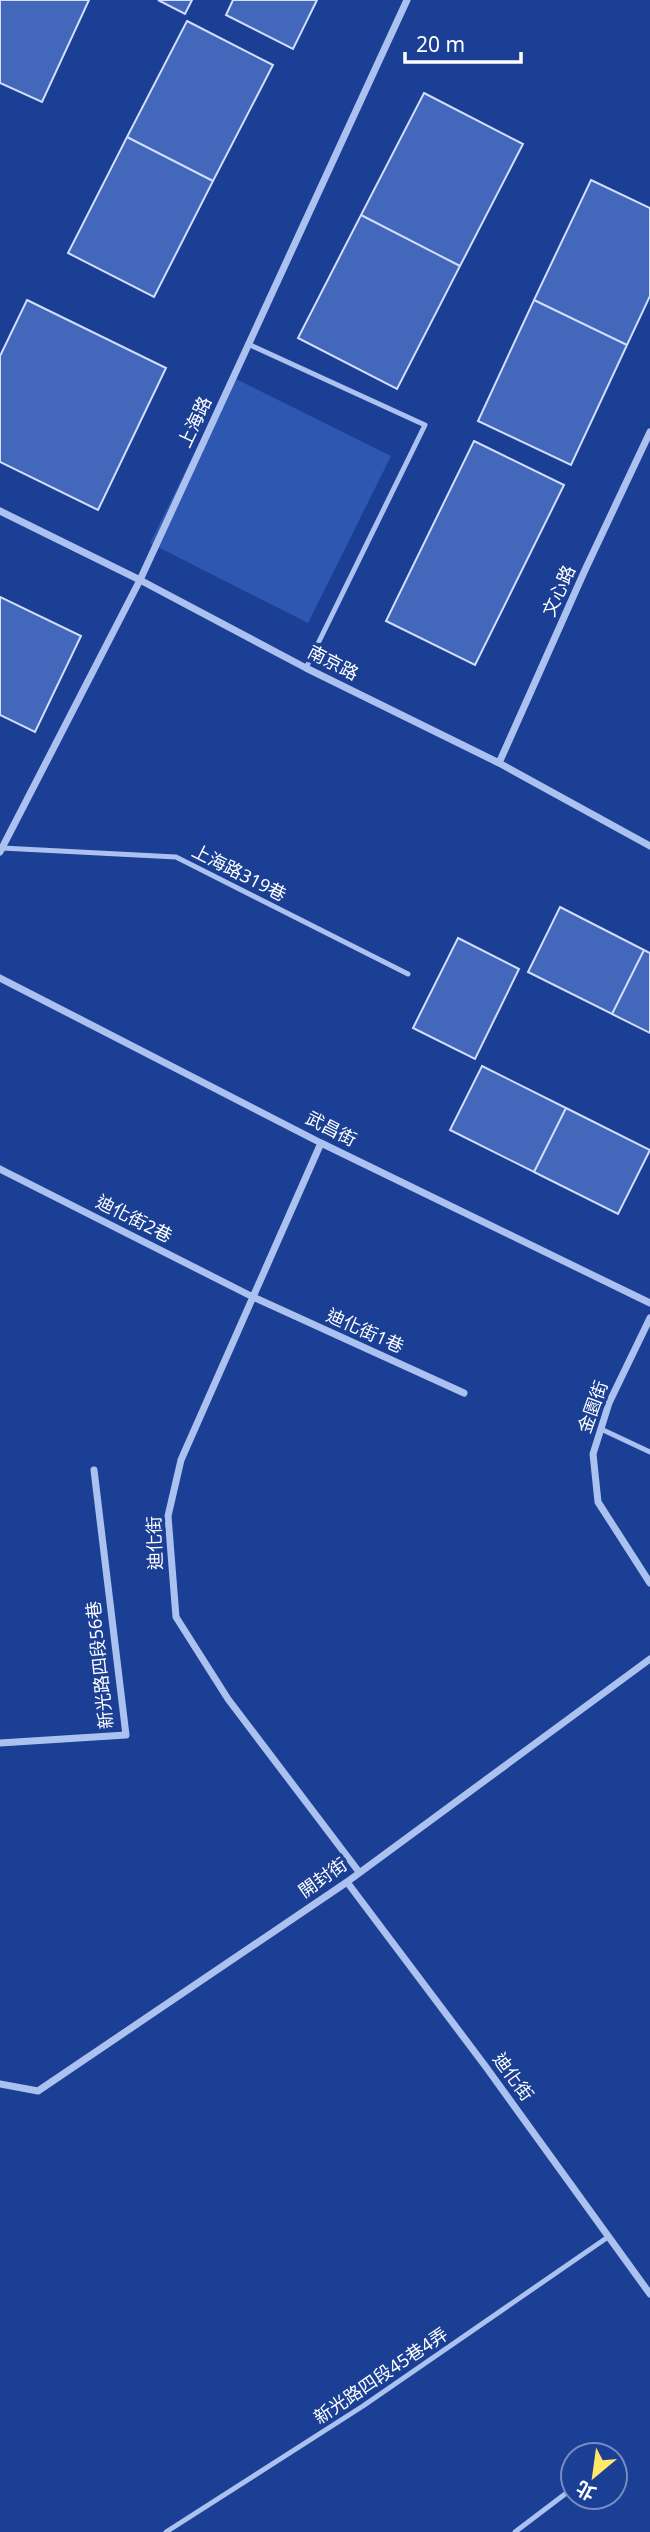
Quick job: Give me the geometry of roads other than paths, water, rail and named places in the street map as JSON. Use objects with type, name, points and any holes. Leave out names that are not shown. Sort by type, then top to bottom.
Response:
[{"type":"street","name":"上海路","points":[[1,850],[140,580],[407,0]]},
{"type":"street","name":"文心路","points":[[499,763],[650,432]]},
{"type":"street","name":"南京路","points":[[0,511],[140,580],[306,668],[499,763],[650,846]]},
{"type":"street","name":"武昌街","points":[[0,978],[321,1143],[650,1303]]},
{"type":"street","name":"迪化街","points":[[321,1143],[181,1460],[168,1516],[176,1617],[228,1699],[359,1872]]},
{"type":"street","name":"迪化街2巷","points":[[0,1169],[253,1297]]},
{"type":"street","name":"迪化街1巷","points":[[253,1297],[464,1393]]},
{"type":"street","name":"金園街","points":[[650,1318],[609,1403],[593,1454],[598,1502],[650,1583]]},
{"type":"street","name":"新光路四段56巷","points":[[0,1743],[126,1735],[94,1470]]},
{"type":"street","name":"開封街","points":[[0,2084],[38,2091],[347,1882],[650,1659]]},
{"type":"street","name":"迪化街","points":[[347,1882],[486,2067],[650,2294]]},
{"type":"lane","points":[[248,344],[425,425],[306,668]]},
{"type":"lane","name":"上海路319巷","points":[[1,850],[176,856],[408,974]]},
{"type":"lane","points":[[601,1429],[650,1452]]},
{"type":"lane","name":"新光路四段45巷4弄","points":[[166,2532],[363,2406],[608,2237]]},
{"type":"lane","points":[[515,2532],[559,2499]]}]
